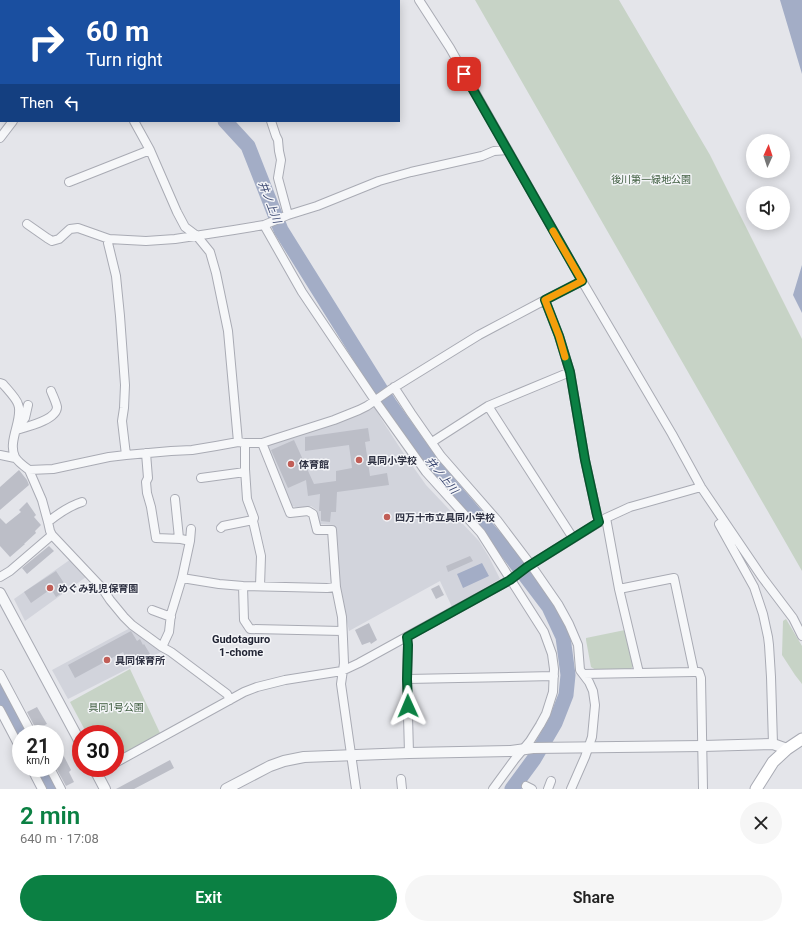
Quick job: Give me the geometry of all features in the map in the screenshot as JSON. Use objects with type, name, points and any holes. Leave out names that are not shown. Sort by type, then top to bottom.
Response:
[{"type":"main road","points":[[756,789],[773,762],[787,749],[802,739]]},
{"type":"street","points":[[419,0],[450,48],[582,281],[672,434],[700,487],[762,577],[793,618],[802,636]]},
{"type":"street","points":[[0,138],[12,122]]},
{"type":"street","points":[[135,122],[150,150],[177,212],[186,227],[197,236],[210,252],[216,273],[226,323],[242,442],[247,500],[254,518],[253,520],[261,556],[260,586]]},
{"type":"street","points":[[271,122],[278,140],[282,160],[278,178],[285,217]]},
{"type":"street","points":[[69,182],[150,150]]},
{"type":"street","points":[[27,224],[52,240],[60,239],[70,230],[78,228],[109,238],[146,241],[197,236],[266,224],[392,177],[482,156],[494,151],[508,150]]},
{"type":"street","points":[[266,224],[302,292],[426,472],[481,533],[512,579],[544,632],[552,654],[554,676],[553,692],[546,714],[530,740],[493,789]]},
{"type":"street","points":[[109,238],[108,243],[116,276],[120,316],[125,385],[122,421],[126,454]]},
{"type":"street","points":[[29,470],[53,469],[126,454],[192,450],[242,442],[262,442],[334,420],[367,406],[392,388],[479,335],[582,281]]},
{"type":"street","points":[[545,300],[559,336],[570,372],[585,460],[597,515],[603,520],[639,673]]},
{"type":"street","points":[[432,442],[488,406],[570,372]]},
{"type":"street","points":[[0,383],[3,384],[18,403],[20,410],[14,435],[13,449],[16,458],[29,470],[42,500],[52,535],[102,588],[110,600],[132,625],[162,647],[189,664],[227,694],[230,700]]},
{"type":"street","points":[[392,388],[441,456],[497,520],[558,604],[569,624],[578,645],[580,670],[593,690],[595,705],[592,737],[571,789]]},
{"type":"street","points":[[16,430],[51,417],[57,406],[51,391]]},
{"type":"street","points":[[16,430],[25,418],[28,405]]},
{"type":"street","points":[[488,406],[573,538]]},
{"type":"street","points":[[262,442],[290,513],[308,511],[313,514],[317,530],[332,530],[336,586],[342,617],[344,663],[341,684],[356,789]]},
{"type":"street","points":[[146,453],[148,478],[146,482],[147,493],[156,538],[179,538],[190,541]]},
{"type":"street","points":[[0,455],[16,458]]},
{"type":"street","points":[[201,478],[245,472]]},
{"type":"street","points":[[124,758],[244,692],[285,680],[342,671],[359,663],[512,579],[529,566],[603,520],[630,508],[700,487]]},
{"type":"street","points":[[175,499],[179,538]]},
{"type":"street","points":[[48,522],[64,509],[82,502]]},
{"type":"street","points":[[716,511],[719,524],[754,587],[763,614],[768,637],[773,744]]},
{"type":"street","points":[[221,528],[223,526],[253,520]]},
{"type":"street","points":[[162,647],[169,632],[171,617],[182,578],[190,541],[191,529]]},
{"type":"street","points":[[0,578],[52,535]]},
{"type":"street","points":[[182,578],[220,588],[260,586],[327,588],[336,586]]},
{"type":"street","points":[[619,589],[674,578],[694,672]]},
{"type":"street","points":[[243,586],[244,620],[250,628],[342,631]]},
{"type":"street","points":[[0,592],[72,727]]},
{"type":"street","points":[[152,610],[171,617]]},
{"type":"street","points":[[407,637],[409,752]]},
{"type":"street","points":[[583,674],[699,672],[701,678],[703,789]]},
{"type":"street","points":[[0,674],[27,725]]},
{"type":"street","points":[[407,679],[554,676]]},
{"type":"street","points":[[0,710],[12,733]]},
{"type":"street","points":[[226,789],[270,766],[304,756],[409,752],[511,751],[533,748],[773,744],[787,749]]},
{"type":"street","points":[[36,777],[42,789]]},
{"type":"street","points":[[55,777],[61,789]]},
{"type":"street","points":[[101,777],[105,789]]},
{"type":"street","points":[[401,779],[402,789]]},
{"type":"street","points":[[548,789],[551,781]]},
{"type":"shaded area","name":"四万十市立具同小学校","points":[[374,406],[404,454],[426,485],[479,541],[500,579],[452,607],[440,581],[349,631],[339,584],[334,525],[319,524],[317,510],[311,506],[299,508],[292,506],[267,445]]},
{"type":"shaded area","name":"めぐみ乳児保育園","points":[[71,559],[86,577],[25,621],[14,599]]},
{"type":"shaded area","name":"具同保育所","points":[[130,628],[163,651],[68,699],[52,670]]},
{"type":"green space","name":"後川第一緑地公園","points":[[475,0],[619,0],[710,155],[746,227],[746,230],[748,230],[802,339],[802,571]]},
{"type":"green space","points":[[786,619],[802,646],[802,684],[782,655],[783,621]]},
{"type":"green space","points":[[625,630],[633,666],[631,669],[596,670],[591,667],[586,638]]},
{"type":"green space","name":"具同1号公園","points":[[130,669],[160,733],[124,754],[124,725],[82,725],[70,702]]},
{"type":"water","points":[[780,0],[802,0],[802,74]]},
{"type":"water","points":[[802,265],[802,313],[793,295]]},
{"type":"water","points":[[482,563],[489,576],[463,588],[457,574]]},
{"type":"building","points":[[368,428],[370,441],[365,442],[370,476],[387,473],[389,485],[337,492],[336,512],[331,512],[330,522],[321,521],[321,511],[319,511],[320,494],[308,496],[306,480],[288,488],[271,450],[294,440],[314,484],[336,481],[336,471],[352,468],[349,445],[305,451],[305,437]]},
{"type":"building","points":[[19,470],[29,485],[0,510],[0,487]]},
{"type":"building","points":[[27,502],[36,515],[34,517],[41,525],[35,531],[36,533],[10,557],[0,546],[0,518],[6,524],[21,512],[19,510]]},
{"type":"building","points":[[49,546],[54,551],[27,574],[22,568]]},
{"type":"building","points":[[470,556],[473,561],[448,572],[446,566]]},
{"type":"building","points":[[56,571],[68,589],[56,597],[51,589],[31,603],[24,592]]},
{"type":"building","points":[[439,585],[444,595],[436,599],[431,589]]},
{"type":"building","points":[[369,623],[377,640],[371,644],[370,642],[362,645],[355,630]]},
{"type":"building","points":[[131,631],[137,641],[140,639],[150,654],[129,664],[123,652],[75,678],[68,665]]},
{"type":"building","points":[[37,707],[47,724],[34,725],[27,712]]},
{"type":"building","points":[[64,756],[71,770],[69,772],[74,782],[66,786],[61,777],[64,777]]},
{"type":"building","points":[[170,760],[174,768],[134,789],[116,789]]},
{"type":"waterway","name":"井ノ上川","points":[[226,122],[248,146],[281,230],[389,403],[433,465],[509,554],[549,607],[563,637],[568,675],[566,695],[555,723],[534,759],[512,789]]},
{"type":"waterway","points":[[0,691],[18,725]]},
{"type":"waterway","points":[[46,777],[52,789]]},
{"type":"slow traffic","points":[[553,231],[582,281],[545,300],[559,336],[565,357]]},
{"type":"place","name":"具同小学校","points":[[359,460]]},
{"type":"place","name":"体育館","points":[[291,464]]},
{"type":"place","name":"四万十市立具同小学校","points":[[387,517]]},
{"type":"place","name":"めぐみ乳児保育園","points":[[50,588]]},
{"type":"place","name":"具同保育所","points":[[107,660]]},
{"type":"district","name":"Gudotaguro 1-chome","points":[[241,645]]},
{"type":"route","points":[[408,706],[407,637],[510,580],[527,567],[599,522],[585,460],[570,372],[559,336],[545,300],[582,281],[464,74]]}]
